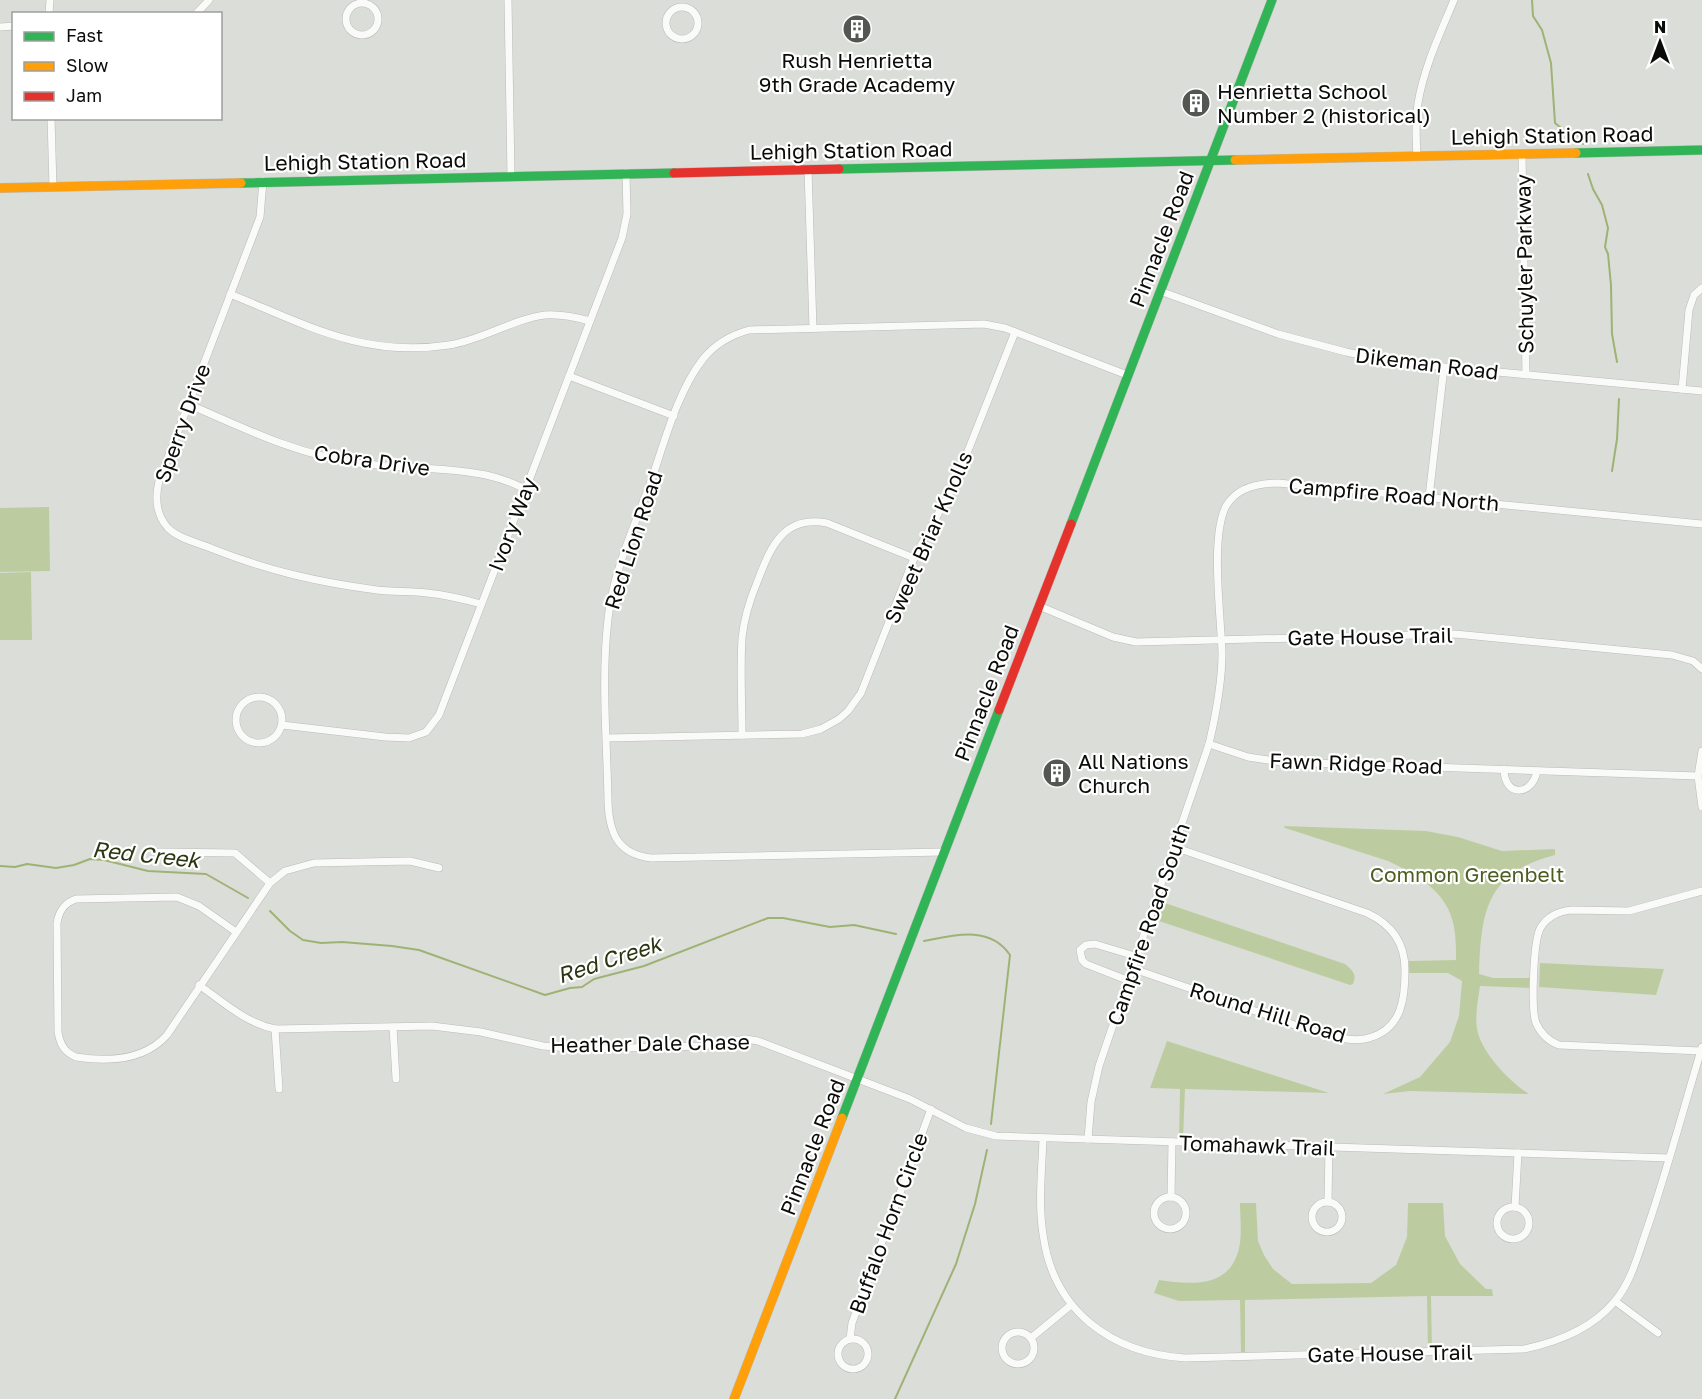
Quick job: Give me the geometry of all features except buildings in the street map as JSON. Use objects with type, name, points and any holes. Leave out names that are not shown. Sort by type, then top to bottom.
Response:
[{"type":"main road","name":"Pinnacle Road","points":[[734,1399],[1272,0]]},
{"type":"main road","name":"Lehigh Station Road","points":[[0,188],[1702,150]]},
{"type":"street","points":[[198,12],[209,0]]},
{"type":"street","points":[[508,0],[511,176]]},
{"type":"street","points":[[1417,156],[1416,127],[1422,85],[1434,47],[1454,0]]},
{"type":"street","points":[[357,2],[368,5],[376,12],[375,28],[367,34],[357,35],[346,24],[346,15],[357,2]]},
{"type":"street","points":[[682,4],[695,14],[698,23],[695,33],[682,39],[676,38],[668,31],[666,20],[672,11],[682,4]]},
{"type":"street","points":[[51,120],[53,186]]},
{"type":"street","name":"Schuyler Parkway","points":[[1522,154],[1526,375]]},
{"type":"street","points":[[808,169],[813,328]]},
{"type":"street","name":"Ivory Way","points":[[282,724],[398,739],[426,732],[439,715],[624,229],[628,201],[626,173]]},
{"type":"street","name":"Sperry Drive","points":[[263,182],[260,217],[157,488],[156,497],[160,517],[174,533],[239,559],[309,579],[381,590],[453,597],[481,604]]},
{"type":"street","points":[[1682,389],[1689,310],[1694,295],[1702,288]]},
{"type":"street","name":"Dikeman Road","points":[[1160,291],[1312,344],[1379,359],[1702,391]]},
{"type":"street","points":[[230,294],[340,339],[383,348],[407,349],[452,345],[547,315],[590,321]]},
{"type":"street","name":"Red Lion Road","points":[[943,852],[651,858],[636,855],[617,841],[609,824],[605,657],[607,625],[617,575],[674,416],[692,375],[707,354],[721,342],[749,330],[994,325],[1127,375]]},
{"type":"street","name":"Sweet Briar Knolls","points":[[607,738],[811,732],[830,725],[848,711],[866,682],[914,558],[956,481],[1015,332]]},
{"type":"street","points":[[1430,497],[1444,367]]},
{"type":"street","points":[[569,375],[674,416]]},
{"type":"street","name":"Cobra Drive","points":[[188,404],[264,437],[322,456],[358,463],[470,472],[500,479],[525,489]]},
{"type":"street","name":"Campfire Road North","points":[[1221,638],[1218,538],[1220,524],[1227,504],[1250,486],[1262,483],[1702,524]]},
{"type":"street","points":[[742,735],[744,622],[766,558],[780,537],[798,524],[818,521],[914,558]]},
{"type":"street","name":"Gate House Trail","points":[[1039,606],[1098,632],[1124,640],[1152,642],[1221,638],[1455,634],[1672,655],[1693,661],[1702,669]]},
{"type":"street","name":"Campfire Road South","points":[[1088,1139],[1094,1085],[1131,968],[1209,744],[1219,692],[1221,638]]},
{"type":"street","points":[[254,697],[269,698],[280,709],[282,724],[279,732],[268,741],[253,742],[241,734],[237,727],[237,712],[241,705],[254,697]]},
{"type":"street","name":"Fawn Ridge Road","points":[[1209,744],[1248,757],[1281,762],[1698,776]]},
{"type":"street","points":[[1702,751],[1698,776],[1702,807]]},
{"type":"street","points":[[1504,769],[1506,783],[1511,788],[1520,790],[1528,788],[1533,783],[1537,771]]},
{"type":"street","name":"Round Hill Road","points":[[1131,968],[1275,1018],[1350,1040],[1370,1038],[1380,1034],[1396,1020],[1401,1010],[1405,984],[1404,952],[1387,925],[1367,913],[1174,847]]},
{"type":"street","points":[[159,852],[235,853],[270,884]]},
{"type":"street","points":[[236,932],[192,902],[169,895],[75,898],[69,901],[61,910],[57,923],[58,1032],[62,1046],[70,1055],[82,1058],[114,1059],[138,1055],[153,1049],[167,1035],[270,884],[285,871],[314,863],[410,861],[439,868]]},
{"type":"street","points":[[1701,1049],[1559,1045],[1549,1040],[1540,1030],[1534,1011],[1536,940],[1541,927],[1552,916],[1564,910],[1629,911],[1702,891]]},
{"type":"street","points":[[1127,980],[1086,964],[1082,960],[1080,950],[1086,945],[1095,944],[1136,956]]},
{"type":"street","name":"Heather Dale Chase","points":[[199,986],[248,1020],[263,1027],[275,1029],[432,1026],[460,1028],[543,1046],[582,1049],[703,1046],[746,1039],[776,1047],[857,1079]]},
{"type":"street","points":[[393,1027],[396,1079]]},
{"type":"street","points":[[275,1029],[279,1089]]},
{"type":"street","name":"Gate House Trail","points":[[1043,1138],[1041,1195],[1043,1234],[1054,1274],[1071,1305],[1096,1328],[1125,1345],[1149,1354],[1185,1358],[1524,1349],[1540,1346],[1573,1334],[1615,1301],[1638,1256],[1701,1049]]},
{"type":"street","name":"Tomahawk Trail","points":[[857,1079],[931,1109],[966,1128],[987,1135],[1669,1158]]},
{"type":"street","name":"Buffalo Horn Circle","points":[[850,1339],[852,1323],[931,1109]]},
{"type":"street","points":[[1171,1197],[1172,1142]]},
{"type":"street","points":[[1328,1202],[1329,1147]]},
{"type":"street","points":[[1515,1207],[1518,1153]]},
{"type":"street","points":[[1171,1197],[1181,1200],[1186,1215],[1178,1227],[1167,1228],[1158,1223],[1154,1213],[1161,1199],[1171,1197]]},
{"type":"street","points":[[1323,1202],[1328,1202],[1337,1206],[1342,1219],[1334,1231],[1324,1232],[1315,1228],[1311,1218],[1314,1208],[1323,1202]]},
{"type":"street","points":[[1515,1207],[1527,1215],[1529,1225],[1525,1234],[1516,1239],[1510,1239],[1502,1233],[1497,1224],[1504,1210],[1515,1207]]},
{"type":"street","points":[[1615,1301],[1658,1333]]},
{"type":"street","points":[[1031,1338],[1071,1305]]},
{"type":"street","points":[[1022,1332],[1031,1338],[1034,1352],[1028,1360],[1023,1363],[1013,1363],[1005,1357],[1002,1347],[1011,1334],[1022,1332]]},
{"type":"street","name":"Buffalo Horn Circle","points":[[850,1339],[860,1341],[867,1348],[866,1363],[858,1369],[848,1369],[840,1363],[838,1358],[841,1344],[850,1339]]},
{"type":"green space","points":[[49,507],[50,571],[0,572],[0,508]]},
{"type":"green space","points":[[31,572],[32,640],[0,640],[0,573]]},
{"type":"green space","name":"Common Greenbelt","points":[[1284,826],[1426,831],[1458,837],[1502,851],[1555,849],[1555,855],[1514,872],[1501,884],[1492,898],[1482,931],[1479,974],[1493,978],[1532,978],[1532,988],[1480,986],[1476,1016],[1478,1033],[1492,1059],[1506,1075],[1529,1094],[1410,1091],[1383,1094],[1420,1077],[1450,1042],[1459,1016],[1462,981],[1448,973],[1409,973],[1409,961],[1456,960],[1451,915],[1430,886],[1399,866]]},
{"type":"green space","points":[[1162,902],[1345,964],[1354,973],[1353,984],[1350,985],[1156,920]]},
{"type":"green space","points":[[1540,963],[1664,969],[1656,995],[1539,987]]},
{"type":"green space","points":[[1167,1041],[1329,1093],[1185,1089],[1183,1140],[1179,1139],[1180,1089],[1150,1088]]},
{"type":"green space","points":[[1240,1203],[1256,1203],[1258,1241],[1264,1255],[1273,1269],[1292,1284],[1371,1283],[1396,1265],[1407,1237],[1408,1203],[1443,1203],[1445,1236],[1460,1264],[1486,1289],[1492,1289],[1493,1296],[1431,1296],[1432,1352],[1428,1352],[1427,1296],[1245,1300],[1245,1352],[1241,1352],[1240,1300],[1179,1301],[1154,1293],[1159,1280],[1181,1283],[1204,1282],[1224,1274],[1237,1255],[1240,1243]]},
{"type":"waterway","points":[[1532,0],[1533,16],[1542,30],[1551,63],[1555,123],[1566,132],[1580,136],[1583,144]]},
{"type":"waterway","points":[[1588,174],[1602,205],[1608,228],[1605,247],[1608,254],[1612,334],[1617,362]]},
{"type":"waterway","points":[[1612,471],[1617,439],[1619,399]]},
{"type":"waterway","name":"Red Creek","points":[[0,866],[15,867],[27,864],[56,868],[90,859],[104,860],[148,871],[206,874],[248,898]]},
{"type":"waterway","name":"Red Creek","points":[[270,911],[290,931],[303,940],[419,950],[545,995],[582,987],[594,979],[644,966],[768,918],[783,918],[830,927],[854,925],[896,934]]},
{"type":"waterway","name":"Red Creek","points":[[924,941],[947,936],[982,936],[992,939],[1010,955],[991,1124]]},
{"type":"waterway","name":"Red Creek","points":[[895,1399],[956,1264],[975,1204],[987,1150]]},
{"type":"traffic: fast","points":[[1071,524],[1272,0]]},
{"type":"traffic: fast","points":[[1576,153],[1702,150]]},
{"type":"traffic: fast","points":[[839,169],[1235,160]]},
{"type":"traffic: fast","points":[[241,183],[674,173]]},
{"type":"traffic: fast","points":[[842,1118],[999,710]]},
{"type":"traffic: slow","points":[[1235,160],[1576,153]]},
{"type":"traffic: slow","points":[[0,188],[241,183]]},
{"type":"traffic: slow","points":[[734,1399],[842,1118]]},
{"type":"traffic: jam","points":[[674,173],[839,169]]},
{"type":"traffic: jam","points":[[999,710],[1071,524]]},
{"type":"place","name":"Rush Henrietta 9th Grade Academy","points":[[857,29]]},
{"type":"place","name":"Henrietta School Number 2 (historical)","points":[[1196,103]]},
{"type":"place","name":"All Nations Church","points":[[1057,773]]}]
